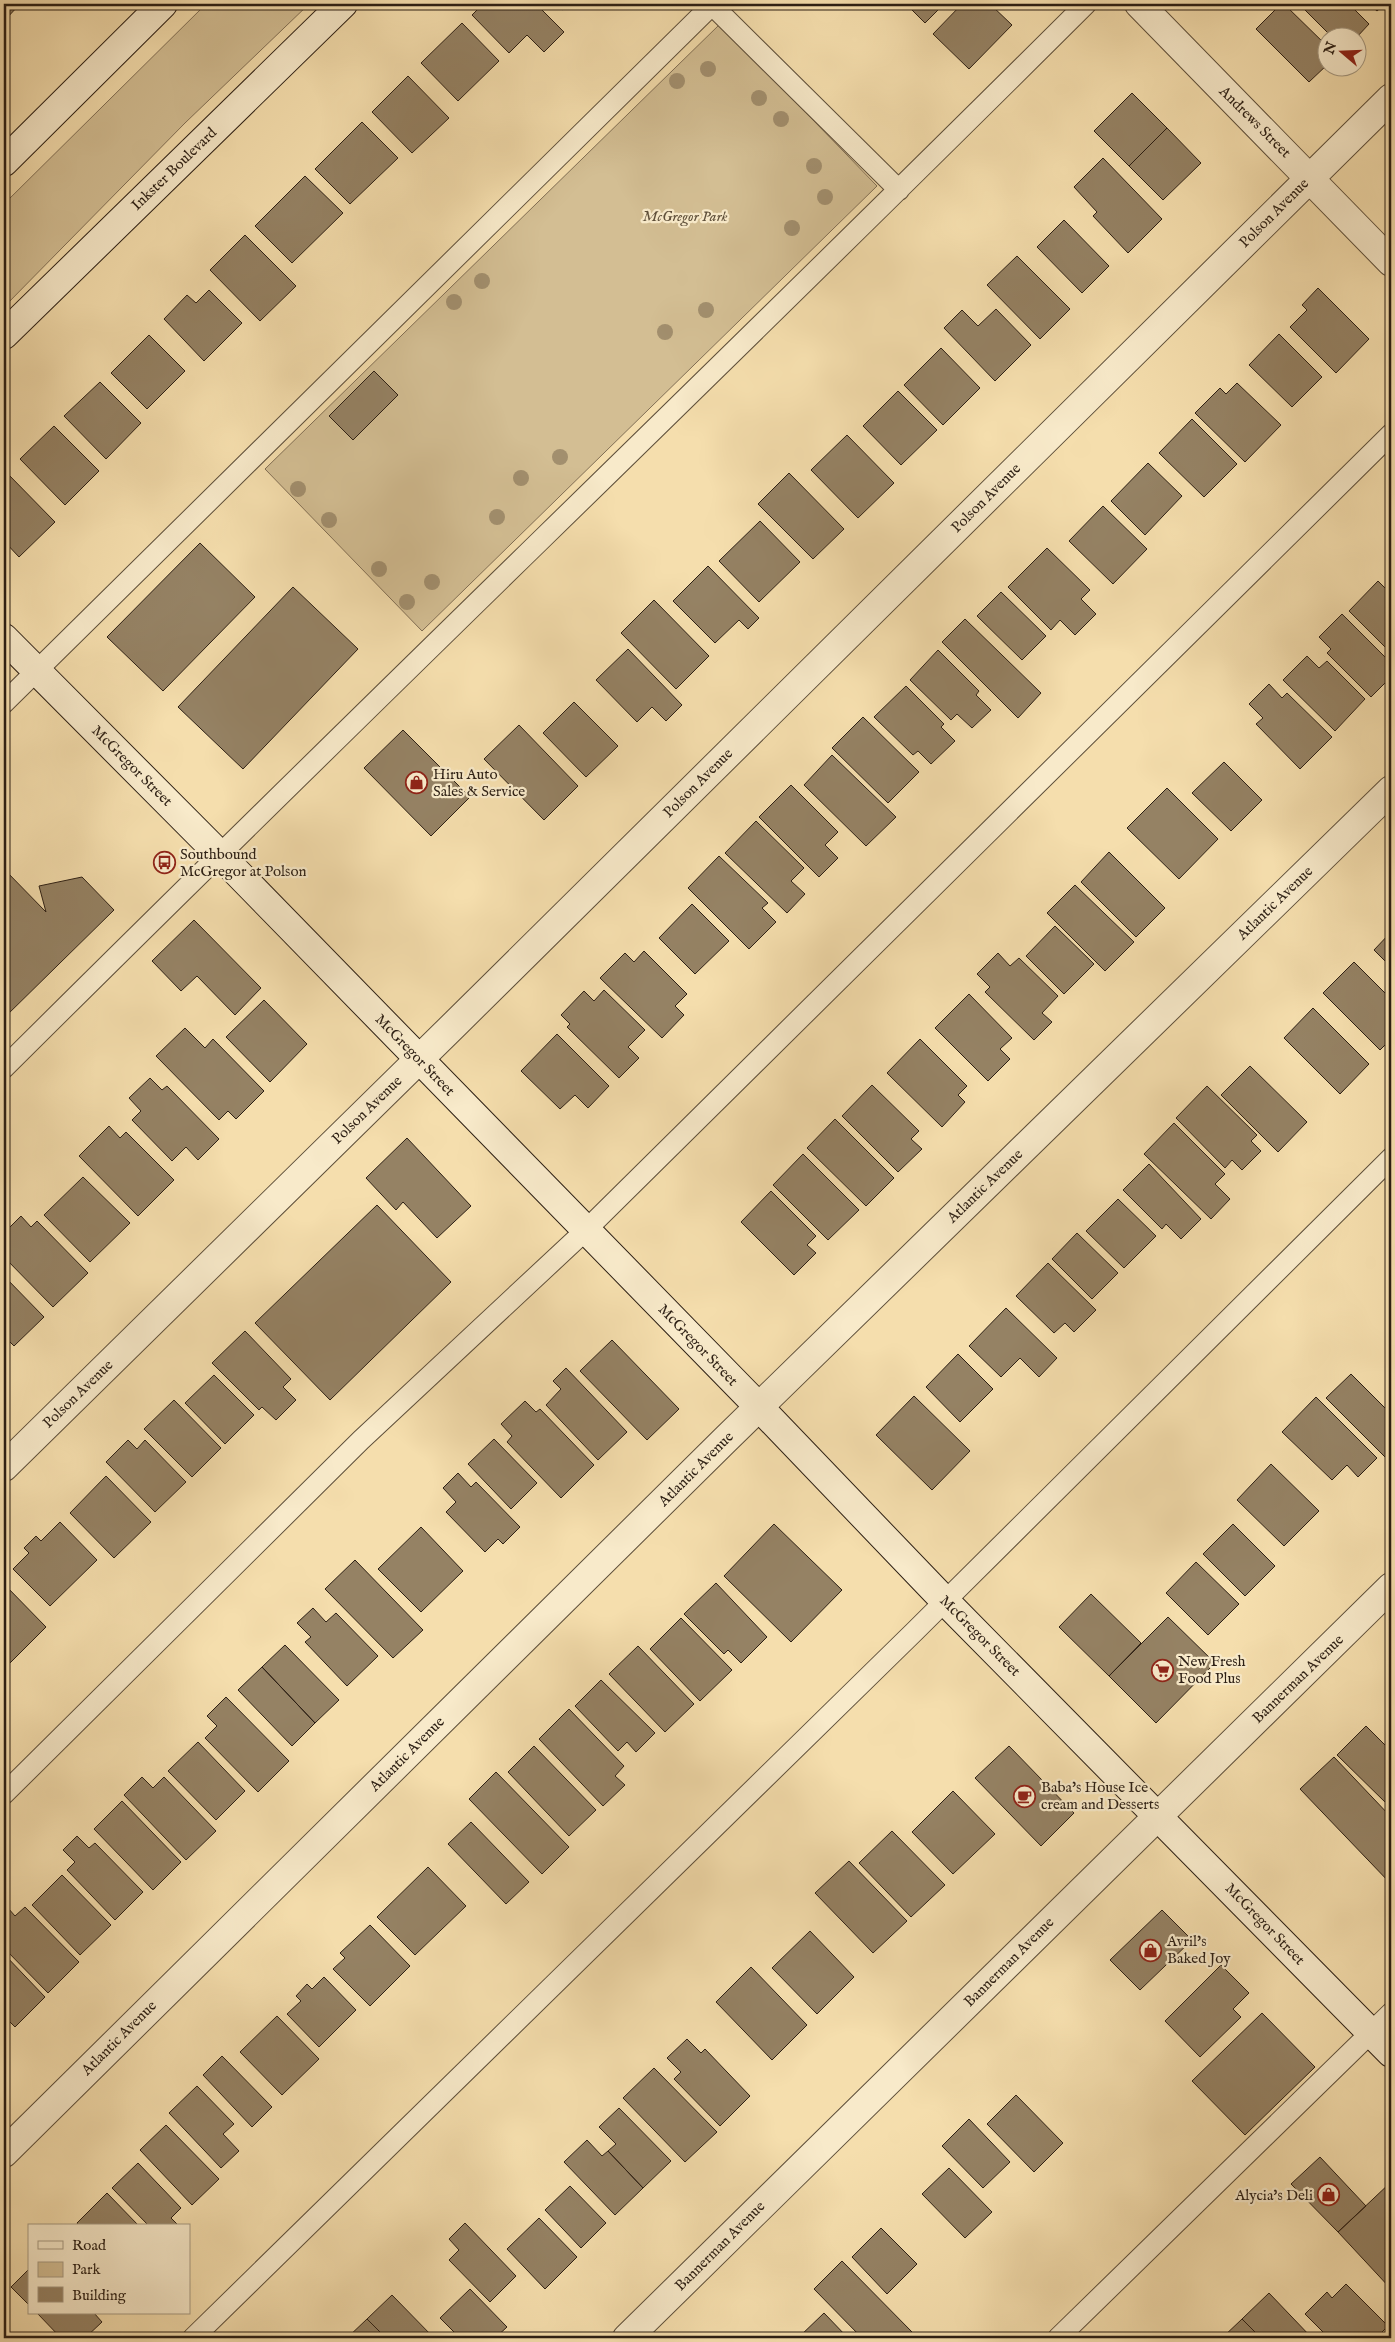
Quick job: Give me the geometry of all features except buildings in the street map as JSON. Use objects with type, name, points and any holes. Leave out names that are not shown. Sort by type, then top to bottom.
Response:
[{"type":"street","points":[[4,162],[163,4]]},
{"type":"street","name":"Inkster Boulevard","points":[[4,335],[343,4]]},
{"type":"street","name":"Andrews Street","points":[[1139,4],[1391,262]]},
{"type":"street","name":"Polson Avenue","points":[[4,1467],[420,1059],[1391,98]]},
{"type":"street","name":"McGregor Street","points":[[4,638],[420,1059],[759,1407],[945,1602],[1158,1815],[1391,2053]]},
{"type":"street","name":"Atlantic Avenue","points":[[4,2153],[759,1407],[1391,790]]},
{"type":"street","name":"Bannerman Avenue","points":[[627,2338],[1391,1587]]},
{"type":"lane","points":[[4,703],[713,4],[899,190]]},
{"type":"lane","points":[[4,1068],[219,854],[899,190],[1086,4]]},
{"type":"lane","points":[[4,1794],[361,1440],[586,1230],[1391,434]]},
{"type":"lane","points":[[193,2338],[945,1602],[1391,1158]]},
{"type":"lane","points":[[1058,2338],[1391,2013]]},
{"type":"green space","points":[[206,4],[309,4],[185,123],[4,307],[4,204]]},
{"type":"green space","name":"McGregor Park","points":[[720,24],[877,186],[422,631],[265,469]]},
{"type":"place","name":"Hiru Auto Sales & Service","points":[[417,783]]},
{"type":"place","name":"Southbound McGregor at Polson","points":[[164,863]]},
{"type":"place","name":"New Fresh Food Plus","points":[[1162,1670]]},
{"type":"place","name":"Baba's House Ice cream and Desserts","points":[[1025,1796]]},
{"type":"place","name":"Avril's Baked Joy","points":[[1151,1950]]},
{"type":"place","name":"Alycia's Deli","points":[[1329,2195]]}]
